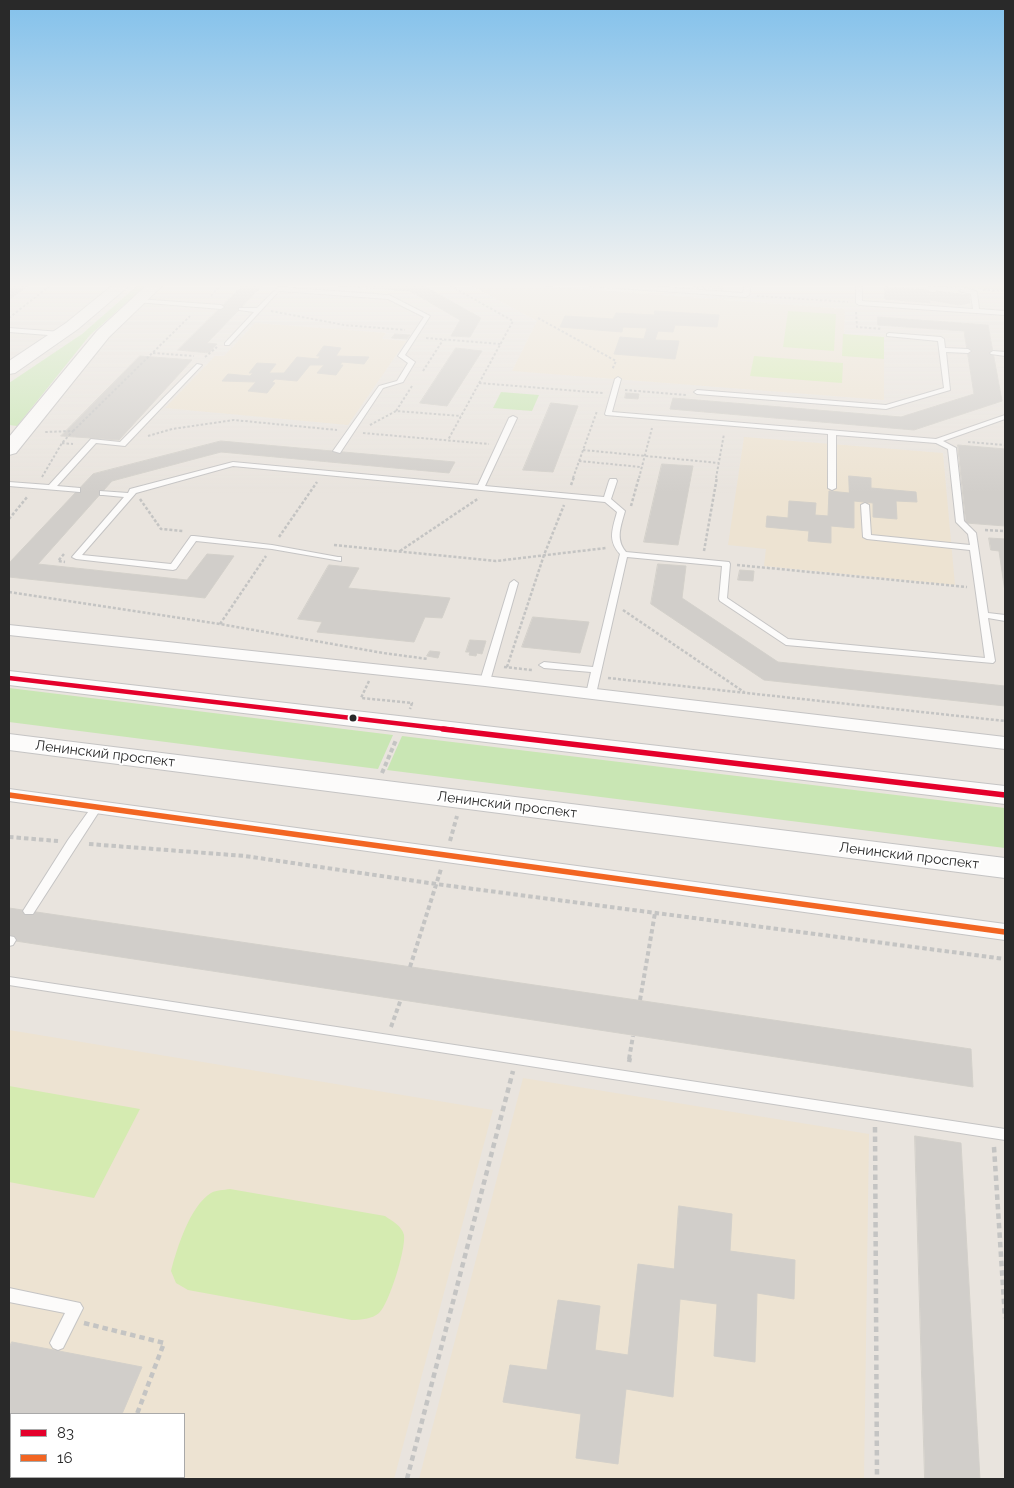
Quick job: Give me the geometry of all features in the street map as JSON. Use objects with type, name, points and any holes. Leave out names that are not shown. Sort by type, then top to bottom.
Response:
[{"type":"main road","points":[[9,369],[32,353]]},
{"type":"main road","points":[[9,449],[86,353]]},
{"type":"main road","points":[[9,678],[1005,795]]},
{"type":"main road","name":"Ленинский проспект","points":[[9,742],[1005,868]]},
{"type":"street","points":[[9,630],[379,661],[485,681],[1005,743]]},
{"type":"street","points":[[9,795],[1005,932]]},
{"type":"lane","points":[[337,451],[380,387],[400,382],[412,362],[401,356],[403,353]]},
{"type":"lane","points":[[695,394],[886,407],[948,389],[943,353]]},
{"type":"lane","points":[[51,488],[94,441],[122,444],[199,365]]},
{"type":"lane","points":[[338,559],[272,547],[194,538],[173,567],[76,557],[133,491],[233,464],[606,500],[622,511],[615,538],[616,546],[624,554],[726,564],[723,599],[786,642],[990,662],[972,534],[960,522],[952,448],[937,442],[608,414],[618,379]]},
{"type":"lane","points":[[793,408],[794,400]]},
{"type":"lane","points":[[937,442],[1005,416]]},
{"type":"lane","points":[[485,488],[513,418]]},
{"type":"lane","points":[[792,419],[792,429]]},
{"type":"lane","points":[[832,433],[832,488]]},
{"type":"lane","points":[[323,473],[329,462]]},
{"type":"lane","points":[[606,500],[613,481]]},
{"type":"lane","points":[[9,484],[77,490]]},
{"type":"lane","points":[[103,493],[130,494]]},
{"type":"lane","points":[[865,505],[867,537],[974,548]]},
{"type":"lane","points":[[591,694],[624,554]]},
{"type":"lane","points":[[485,681],[514,583]]},
{"type":"lane","points":[[983,616],[1005,618]]},
{"type":"lane","points":[[544,665],[596,670]]},
{"type":"lane","points":[[29,911],[72,843],[98,807]]},
{"type":"lane","points":[[9,981],[1005,1135]]},
{"type":"lane","points":[[9,1295],[75,1308],[58,1343]]},
{"type":"path","points":[[72,431],[153,353]]},
{"type":"path","points":[[159,353],[207,357],[211,353]]},
{"type":"path","points":[[422,372],[434,353]]},
{"type":"path","points":[[417,380],[396,411],[356,432],[448,440],[496,353]]},
{"type":"path","points":[[600,400],[616,361],[602,353]]},
{"type":"path","points":[[479,383],[603,393]]},
{"type":"path","points":[[605,389],[695,394]]},
{"type":"path","points":[[507,667],[544,555],[568,496],[598,407]]},
{"type":"path","points":[[396,411],[461,416]]},
{"type":"path","points":[[629,514],[655,418]]},
{"type":"path","points":[[148,437],[172,429],[234,420],[350,431]]},
{"type":"path","points":[[703,557],[726,424]]},
{"type":"path","points":[[62,443],[91,445]]},
{"type":"path","points":[[583,450],[720,463]]},
{"type":"path","points":[[579,461],[641,467]]},
{"type":"path","points":[[400,551],[487,492],[485,488]]},
{"type":"path","points":[[130,494],[136,494],[161,529],[203,533],[198,539]]},
{"type":"path","points":[[986,538],[985,529],[1005,531]]},
{"type":"path","points":[[277,540],[287,540]]},
{"type":"path","points":[[324,544],[496,561],[616,546]]},
{"type":"path","points":[[64,554],[58,561],[68,562]]},
{"type":"path","points":[[726,564],[979,588]]},
{"type":"path","points":[[376,788],[412,703],[361,698],[379,661]]},
{"type":"path","points":[[410,967],[458,813],[448,812]]},
{"type":"path","points":[[9,837],[245,856],[436,884],[1005,959]]},
{"type":"path","points":[[640,1000],[655,912]]},
{"type":"path","points":[[390,1031],[400,999]]},
{"type":"path","points":[[628,1068],[634,1036]]},
{"type":"path","points":[[407,1479],[516,1059]]},
{"type":"path","points":[[875,1115],[877,1479]]},
{"type":"path","points":[[875,1129],[884,1130]]},
{"type":"path","points":[[986,1146],[995,1148],[1005,1318]]},
{"type":"path","points":[[70,1319],[164,1343],[137,1413]]},
{"type":"shaded area","points":[[226,353],[397,353],[348,425],[165,408],[215,356],[224,356]]},
{"type":"shaded area","points":[[521,353],[884,353],[884,400],[512,371]]},
{"type":"shaded area","points":[[744,437],[943,453],[955,585],[764,566],[766,549],[728,545]]},
{"type":"shaded area","points":[[9,1030],[493,1110],[394,1479],[9,1479]]},
{"type":"shaded area","points":[[523,1078],[869,1134],[864,1479],[419,1479]]},
{"type":"green space","points":[[53,353],[75,353],[17,426],[9,425],[9,383]]},
{"type":"green space","points":[[842,353],[884,353],[884,359],[842,356]]},
{"type":"green space","points":[[754,356],[843,363],[842,383],[750,376]]},
{"type":"green space","points":[[501,392],[539,395],[532,411],[493,408]]},
{"type":"green space","points":[[9,688],[393,735],[378,769],[9,722]]},
{"type":"green space","points":[[402,736],[1005,808],[1005,848],[387,770]]},
{"type":"green space","points":[[9,1086],[140,1109],[94,1198],[9,1182]]},
{"type":"green space","points":[[230,1189],[385,1216],[396,1224],[404,1235],[400,1263],[392,1288],[379,1313],[370,1318],[352,1320],[188,1290],[176,1283],[171,1271],[185,1228],[191,1217],[203,1199],[211,1193]]},
{"type":"building","points":[[319,353],[338,353],[336,356],[369,357],[364,364],[342,362],[340,365],[343,365],[336,375],[317,373],[324,365],[310,365],[297,381],[275,379],[272,382],[275,383],[267,393],[248,391],[256,382],[222,381],[228,374],[250,376],[253,373],[249,373],[257,363],[276,364],[269,373],[284,373],[297,357],[318,359],[320,356],[317,356]]},
{"type":"building","points":[[452,353],[480,353],[447,406],[420,403]]},
{"type":"building","points":[[614,353],[676,353],[675,359]]},
{"type":"building","points":[[968,353],[993,353],[1002,401],[914,430],[670,409],[673,398],[901,417],[974,394]]},
{"type":"building","points":[[140,356],[192,360],[119,440],[61,436]]},
{"type":"building","points":[[626,393],[639,394],[638,399],[625,398]]},
{"type":"building","points":[[551,403],[578,406],[553,472],[523,470]]},
{"type":"building","points":[[221,441],[455,462],[449,473],[221,452],[112,481],[38,564],[187,580],[207,554],[234,556],[205,598],[9,577],[9,563],[93,474]]},
{"type":"building","points":[[958,445],[1005,449],[1005,526],[966,523]]},
{"type":"building","points":[[662,464],[693,466],[678,545],[644,542]]},
{"type":"building","points":[[849,476],[871,478],[871,488],[916,492],[917,502],[896,501],[897,519],[873,517],[873,503],[854,501],[854,528],[831,526],[831,543],[808,541],[809,531],[766,527],[767,516],[788,518],[789,501],[816,503],[815,515],[828,516],[829,491],[849,493]]},
{"type":"building","points":[[989,538],[1005,539],[1005,592],[999,551],[991,550]]},
{"type":"building","points":[[658,564],[686,566],[682,598],[778,662],[1005,686],[1005,706],[764,680],[651,604]]},
{"type":"building","points":[[329,565],[359,568],[348,588],[450,598],[442,618],[425,617],[414,642],[317,632],[322,622],[298,619]]},
{"type":"building","points":[[740,570],[754,571],[753,581],[738,580]]},
{"type":"building","points":[[533,617],[589,622],[580,653],[522,647]]},
{"type":"building","points":[[470,640],[486,641],[482,654],[477,653],[476,656],[469,655],[470,652],[466,652]]},
{"type":"building","points":[[430,651],[440,652],[438,658],[427,656]]},
{"type":"building","points":[[9,908],[971,1049],[973,1087],[9,940]]},
{"type":"building","points":[[915,1136],[961,1143],[980,1479],[925,1479]]},
{"type":"building","points":[[679,1206],[732,1214],[730,1251],[795,1260],[794,1299],[757,1293],[755,1362],[714,1356],[717,1304],[680,1299],[673,1397],[626,1389],[618,1464],[576,1458],[581,1414],[503,1402],[510,1365],[547,1370],[558,1300],[600,1306],[595,1350],[628,1355],[638,1264],[674,1269]]},
{"type":"building","points":[[12,1342],[142,1367],[122,1413],[10,1413],[10,1478],[95,1479],[9,1479],[9,1348]]},
{"type":"transit line","name":"83","points":[[9,678],[1005,795]]},
{"type":"transit line","name":"16","points":[[9,795],[1005,932]]}]
